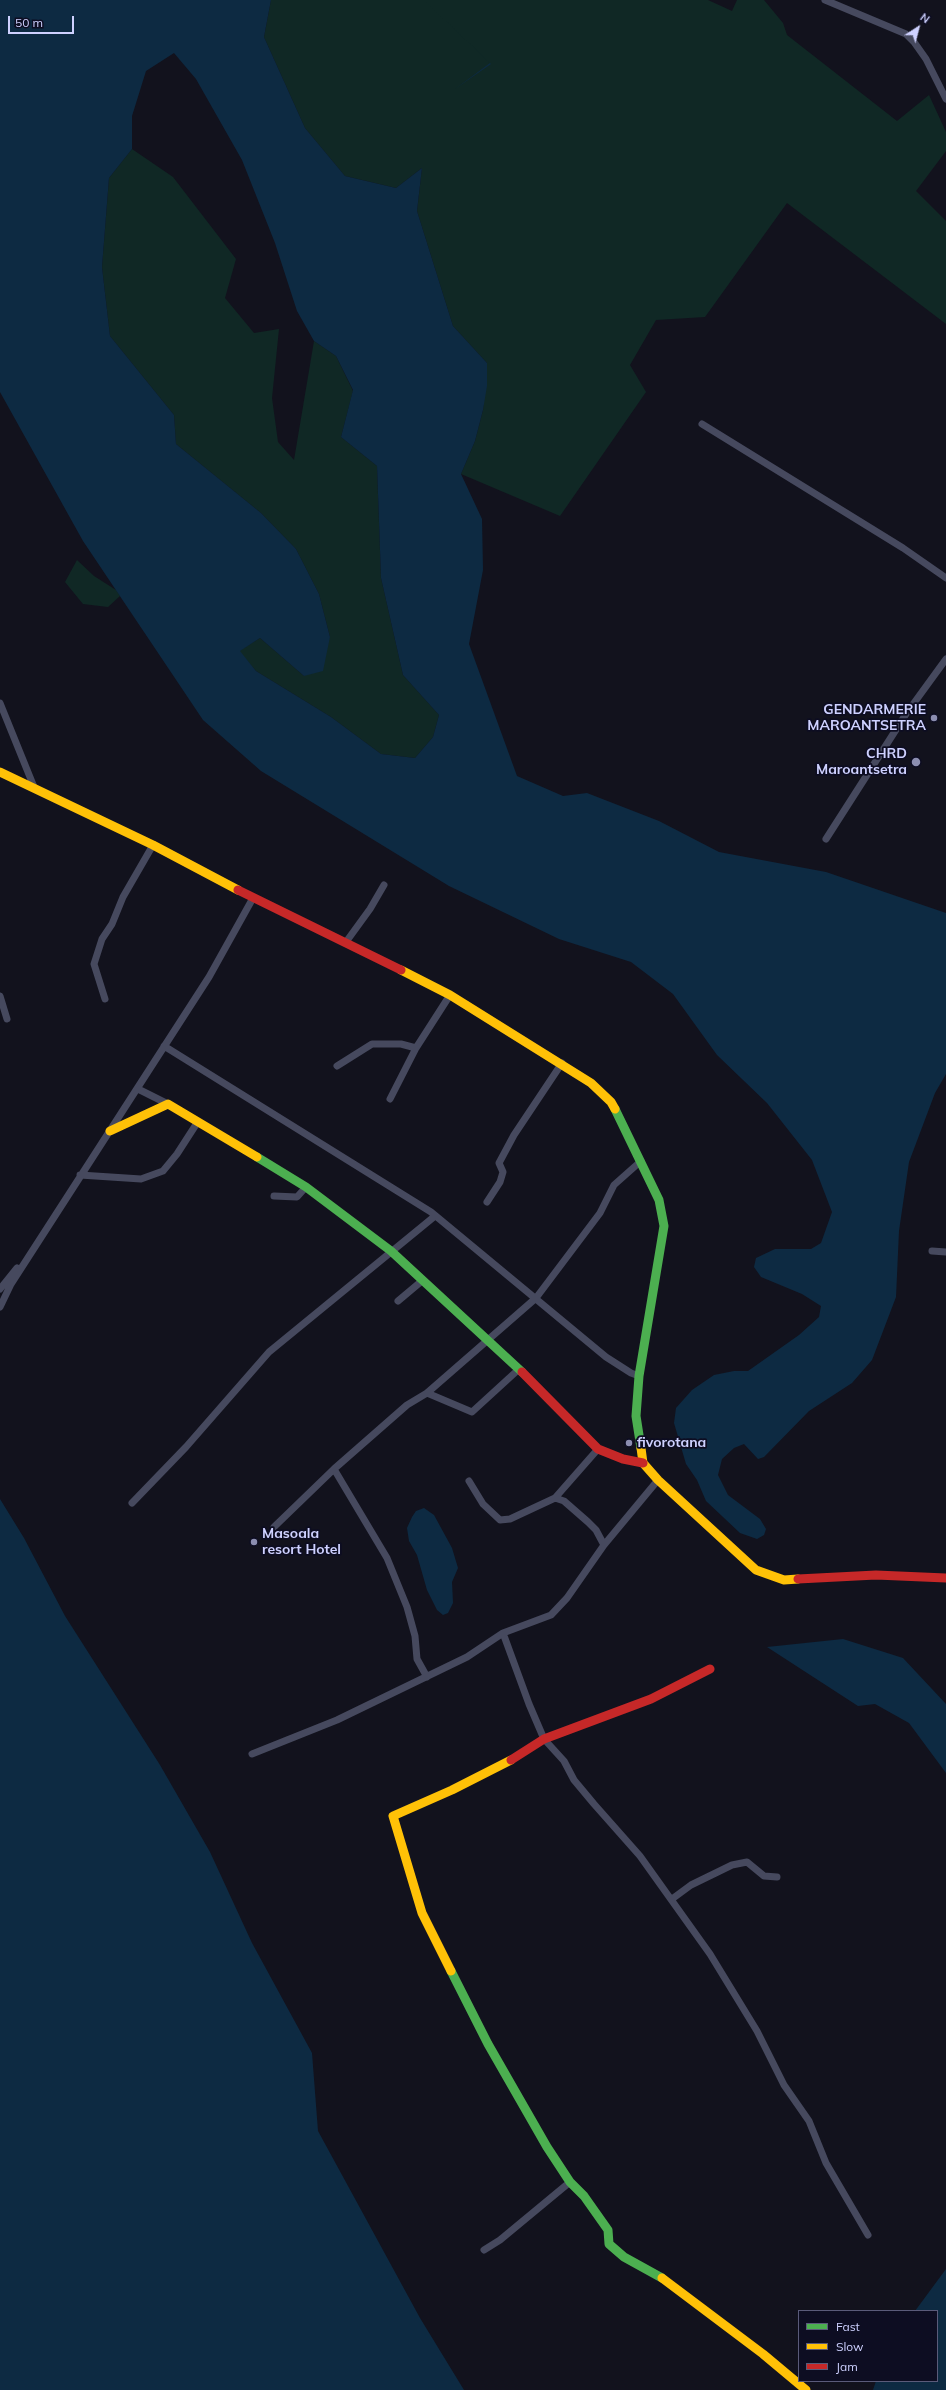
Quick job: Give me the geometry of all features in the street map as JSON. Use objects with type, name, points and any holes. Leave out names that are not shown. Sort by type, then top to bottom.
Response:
[{"type":"street","points":[[825,0],[906,34],[914,42],[926,59],[946,99]]},
{"type":"street","points":[[702,424],[903,548],[946,578]]},
{"type":"street","points":[[826,839],[906,714],[946,659]]},
{"type":"street","points":[[0,703],[34,787]]},
{"type":"street","points":[[0,772],[153,845],[253,898],[346,942],[450,995],[562,1063],[591,1083],[611,1102],[659,1200],[664,1226],[639,1376],[636,1416],[643,1463],[658,1480],[756,1570],[762,1573],[784,1580],[876,1575],[946,1578]]},
{"type":"street","points":[[105,999],[94,964],[102,939],[112,924],[123,897],[153,845]]},
{"type":"street","points":[[346,942],[370,909],[384,885]]},
{"type":"street","points":[[0,1307],[10,1284],[80,1175],[138,1089],[208,977],[253,898]]},
{"type":"street","points":[[390,1099],[416,1048],[450,995]]},
{"type":"street","points":[[0,996],[7,1019]]},
{"type":"street","points":[[337,1066],[372,1044],[401,1044],[416,1048]]},
{"type":"street","points":[[164,1046],[435,1216],[606,1357],[631,1373],[639,1376]]},
{"type":"street","points":[[487,1202],[500,1182],[503,1172],[500,1163],[511,1142],[562,1063]]},
{"type":"street","points":[[138,1089],[168,1104],[306,1188],[391,1251],[519,1368],[598,1449],[624,1459],[643,1463]]},
{"type":"street","points":[[110,1131],[168,1104]]},
{"type":"street","points":[[80,1175],[141,1178],[163,1171],[197,1123]]},
{"type":"street","points":[[274,1527],[334,1468],[407,1405],[427,1393],[487,1339],[536,1298],[600,1212],[614,1184],[641,1161]]},
{"type":"street","points":[[274,1196],[296,1197],[306,1188]]},
{"type":"street","points":[[132,1503],[186,1448],[269,1352],[435,1216]]},
{"type":"street","points":[[0,1289],[34,1248]]},
{"type":"street","points":[[932,1251],[946,1252]]},
{"type":"street","points":[[398,1301],[423,1280]]},
{"type":"street","points":[[427,1393],[472,1412],[519,1368]]},
{"type":"street","points":[[469,1481],[483,1504],[500,1520],[510,1519],[555,1498],[598,1449]]},
{"type":"street","points":[[334,1468],[387,1558],[407,1607],[415,1636],[417,1659],[427,1677]]},
{"type":"street","points":[[252,1754],[337,1720],[467,1657],[503,1633],[551,1615],[567,1598],[604,1545],[658,1480]]},
{"type":"street","points":[[555,1498],[564,1501],[588,1522],[596,1530],[604,1545]]},
{"type":"street","points":[[503,1633],[529,1704],[544,1739],[564,1761],[574,1780],[640,1856],[710,1954],[757,2031],[784,2085],[808,2121],[826,2163],[844,2197],[868,2235]]},
{"type":"street","points":[[710,1668],[671,1687],[652,1700],[544,1739],[512,1759],[452,1790],[393,1816],[422,1913],[488,2044],[547,2148],[570,2182],[584,2196],[608,2230],[609,2244],[624,2257],[653,2272],[688,2297],[763,2354],[806,2390]]},
{"type":"street","points":[[672,1899],[691,1885],[740,1863],[747,1862],[764,1876],[777,1877]]},
{"type":"street","points":[[484,2250],[500,2240],[570,2182]]},
{"type":"green space","points":[[271,0],[708,0],[732,11],[737,0],[764,0],[783,23],[787,35],[897,121],[929,95],[946,132],[946,151],[916,191],[946,221],[946,324],[787,203],[705,317],[656,320],[630,365],[646,392],[560,516],[461,474],[475,441],[483,410],[487,363],[453,326],[417,211],[422,168],[396,188],[345,176],[305,128],[264,37]]},
{"type":"green space","points":[[132,149],[173,177],[236,259],[225,298],[254,333],[279,329],[272,398],[278,442],[294,460],[314,341],[336,356],[353,391],[341,437],[377,466],[381,578],[403,675],[439,715],[433,737],[415,758],[381,754],[331,717],[256,671],[239,651],[260,638],[304,676],[330,637],[319,594],[296,549],[261,513],[176,444],[174,415],[110,336],[102,267],[109,178]]},
{"type":"green space","points":[[77,560],[94,576],[116,590],[120,596],[108,607],[83,604],[65,582]]},
{"type":"water","points":[[0,0],[271,0],[264,37],[305,128],[345,176],[396,188],[422,168],[417,211],[453,326],[487,363],[487,386],[483,410],[475,441],[461,474],[482,519],[483,570],[469,644],[517,776],[563,796],[587,793],[659,821],[719,852],[826,872],[946,913],[946,1074],[935,1093],[909,1162],[899,1231],[896,1297],[872,1360],[852,1383],[809,1411],[764,1457],[758,1459],[744,1444],[734,1448],[722,1459],[718,1475],[728,1495],[760,1519],[766,1529],[764,1535],[757,1539],[740,1533],[706,1501],[697,1480],[686,1464],[674,1423],[676,1408],[692,1390],[714,1375],[734,1371],[748,1371],[799,1335],[819,1317],[821,1306],[802,1294],[761,1277],[754,1267],[756,1258],[775,1249],[811,1249],[821,1243],[832,1212],[812,1160],[767,1103],[717,1055],[673,994],[631,962],[559,939],[449,886],[261,771],[203,720],[83,541],[0,392]],"holes":[[[174,53],[196,79],[242,160],[275,243],[297,311],[314,341],[336,356],[353,390],[341,437],[377,466],[381,578],[403,675],[439,715],[433,737],[415,758],[381,754],[331,717],[256,671],[240,651],[260,638],[304,676],[323,671],[330,637],[319,594],[296,549],[261,513],[176,444],[174,415],[110,336],[102,267],[109,178],[132,149],[132,116],[146,71]]]},
{"type":"water","points":[[490,63],[491,64],[455,89]]},
{"type":"water","points":[[0,1499],[24,1538],[65,1616],[160,1765],[210,1852],[252,1943],[312,2053],[318,2131],[420,2318],[464,2390],[0,2390]]},
{"type":"water","points":[[424,1508],[434,1515],[452,1548],[458,1568],[452,1582],[453,1603],[448,1613],[443,1615],[437,1610],[427,1590],[417,1555],[409,1541],[407,1528],[412,1517],[416,1511]]},
{"type":"water","points":[[843,1639],[903,1658],[946,1704],[946,1773],[909,1723],[875,1704],[858,1706],[767,1647]]},
{"type":"water","points":[[946,2269],[946,2390],[873,2390],[876,2382],[938,2382],[938,2310],[916,2310]]},
{"type":"traffic: fast","points":[[615,1109],[659,1200],[664,1226],[639,1376],[636,1416],[641,1448]]},
{"type":"traffic: fast","points":[[257,1157],[306,1187],[391,1251],[522,1372]]},
{"type":"traffic: fast","points":[[451,1971],[488,2044],[547,2147],[570,2182],[584,2196],[608,2230],[609,2244],[624,2257],[662,2278]]},
{"type":"traffic: slow","points":[[0,772],[153,845],[238,890]]},
{"type":"traffic: slow","points":[[401,970],[450,995],[591,1083],[611,1102],[615,1109]]},
{"type":"traffic: slow","points":[[110,1131],[168,1104],[257,1157]]},
{"type":"traffic: slow","points":[[641,1448],[643,1463],[658,1480],[756,1570],[784,1580],[798,1579]]},
{"type":"traffic: slow","points":[[451,1971],[422,1913],[393,1816],[452,1790],[511,1760]]},
{"type":"traffic: slow","points":[[662,2278],[763,2354],[806,2390]]},
{"type":"traffic: jam","points":[[238,890],[401,970]]},
{"type":"traffic: jam","points":[[522,1372],[598,1449],[623,1459],[643,1463]]},
{"type":"traffic: jam","points":[[798,1579],[876,1575],[946,1578]]},
{"type":"traffic: jam","points":[[511,1760],[544,1739],[651,1699],[710,1669]]},
{"type":"place","name":"GENDARMERIE MAROANTSETRA","points":[[934,718]]},
{"type":"place","name":"CHRD Maroantsetra","points":[[916,762]]},
{"type":"place","name":"fivorotana","points":[[629,1443]]},
{"type":"place","name":"Masoala resort Hotel","points":[[254,1542]]}]
